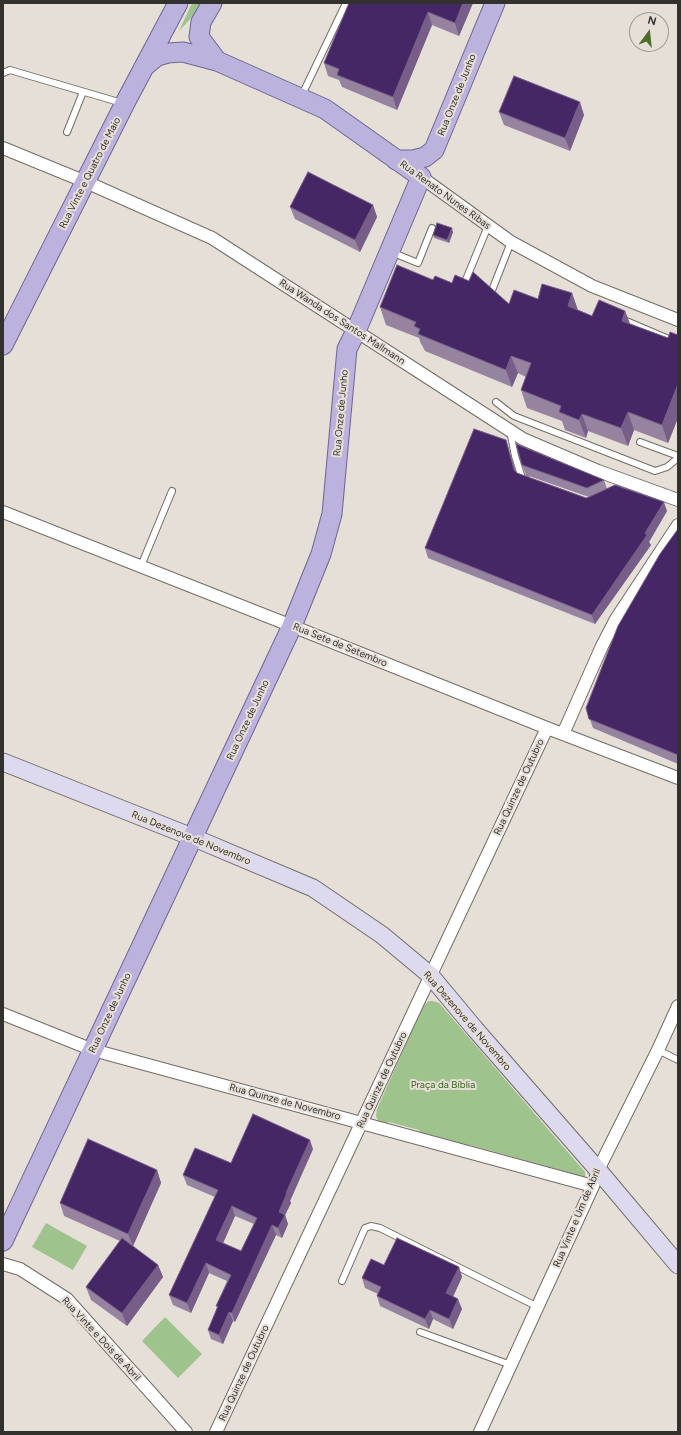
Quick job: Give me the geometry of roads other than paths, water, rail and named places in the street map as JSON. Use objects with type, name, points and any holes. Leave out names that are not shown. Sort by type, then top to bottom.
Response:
[{"type":"main road","name":"Rua Vinte e Quatro de Maio","points":[[3,345],[125,103],[178,3]]},
{"type":"main road","points":[[212,3],[201,22],[199,37],[218,61]]},
{"type":"main road","name":"Rua Onze de Junho","points":[[396,160],[412,160],[425,157],[434,150],[495,3]]},
{"type":"main road","name":"Rua Renato Nunes Ribas","points":[[144,67],[157,56],[168,53],[183,52],[218,61],[325,109],[421,177]]},
{"type":"main road","name":"Rua Onze de Junho","points":[[3,1241],[292,626],[321,554],[332,514],[347,349],[421,177]]},
{"type":"street","name":"Rua Wanda dos Santos Mallmann","points":[[3,148],[86,182],[212,238],[523,440],[627,485],[678,500]]},
{"type":"street","name":"Rua Renato Nunes Ribas","points":[[421,177],[511,242],[592,286],[678,320]]},
{"type":"street","name":"Rua Sete de Setembro","points":[[3,512],[547,728],[678,778]]},
{"type":"street","points":[[563,734],[602,646],[616,619],[678,525]]},
{"type":"street","name":"Rua Quinze de Outubro","points":[[216,1432],[547,728]]},
{"type":"street","name":"Rua Dezenove de Novembro","points":[[3,762],[192,837],[313,888],[382,935],[430,975],[678,1265]]},
{"type":"street","name":"Rua Vinte e Um de Abril","points":[[480,1432],[593,1186],[598,1170],[658,1050],[678,1006]]},
{"type":"street","name":"Rua Quinze de Novembro","points":[[3,1014],[93,1050],[593,1186]]},
{"type":"street","name":"Rua Vinte e Dois de Abril","points":[[3,1264],[20,1269],[66,1299],[186,1432]]},
{"type":"lane","points":[[300,97],[346,3]]},
{"type":"lane","points":[[3,73],[10,70],[125,103]]},
{"type":"lane","points":[[67,132],[83,92]]},
{"type":"lane","points":[[465,282],[488,226]]},
{"type":"lane","points":[[390,252],[418,263],[432,228]]},
{"type":"lane","points":[[491,293],[511,242]]},
{"type":"lane","points":[[615,317],[678,343]]},
{"type":"lane","points":[[496,402],[514,416],[655,472],[667,467],[678,457],[640,442]]},
{"type":"lane","points":[[510,431],[514,456],[522,478],[530,480]]},
{"type":"lane","points":[[141,566],[172,490]]},
{"type":"lane","points":[[658,1050],[678,1060]]},
{"type":"lane","points":[[342,1281],[365,1228],[371,1226],[380,1228],[538,1307]]},
{"type":"lane","points":[[420,1332],[511,1365]]},
{"type":"park label","name":"Praça da Bíblia","points":[[443,1085]]}]
